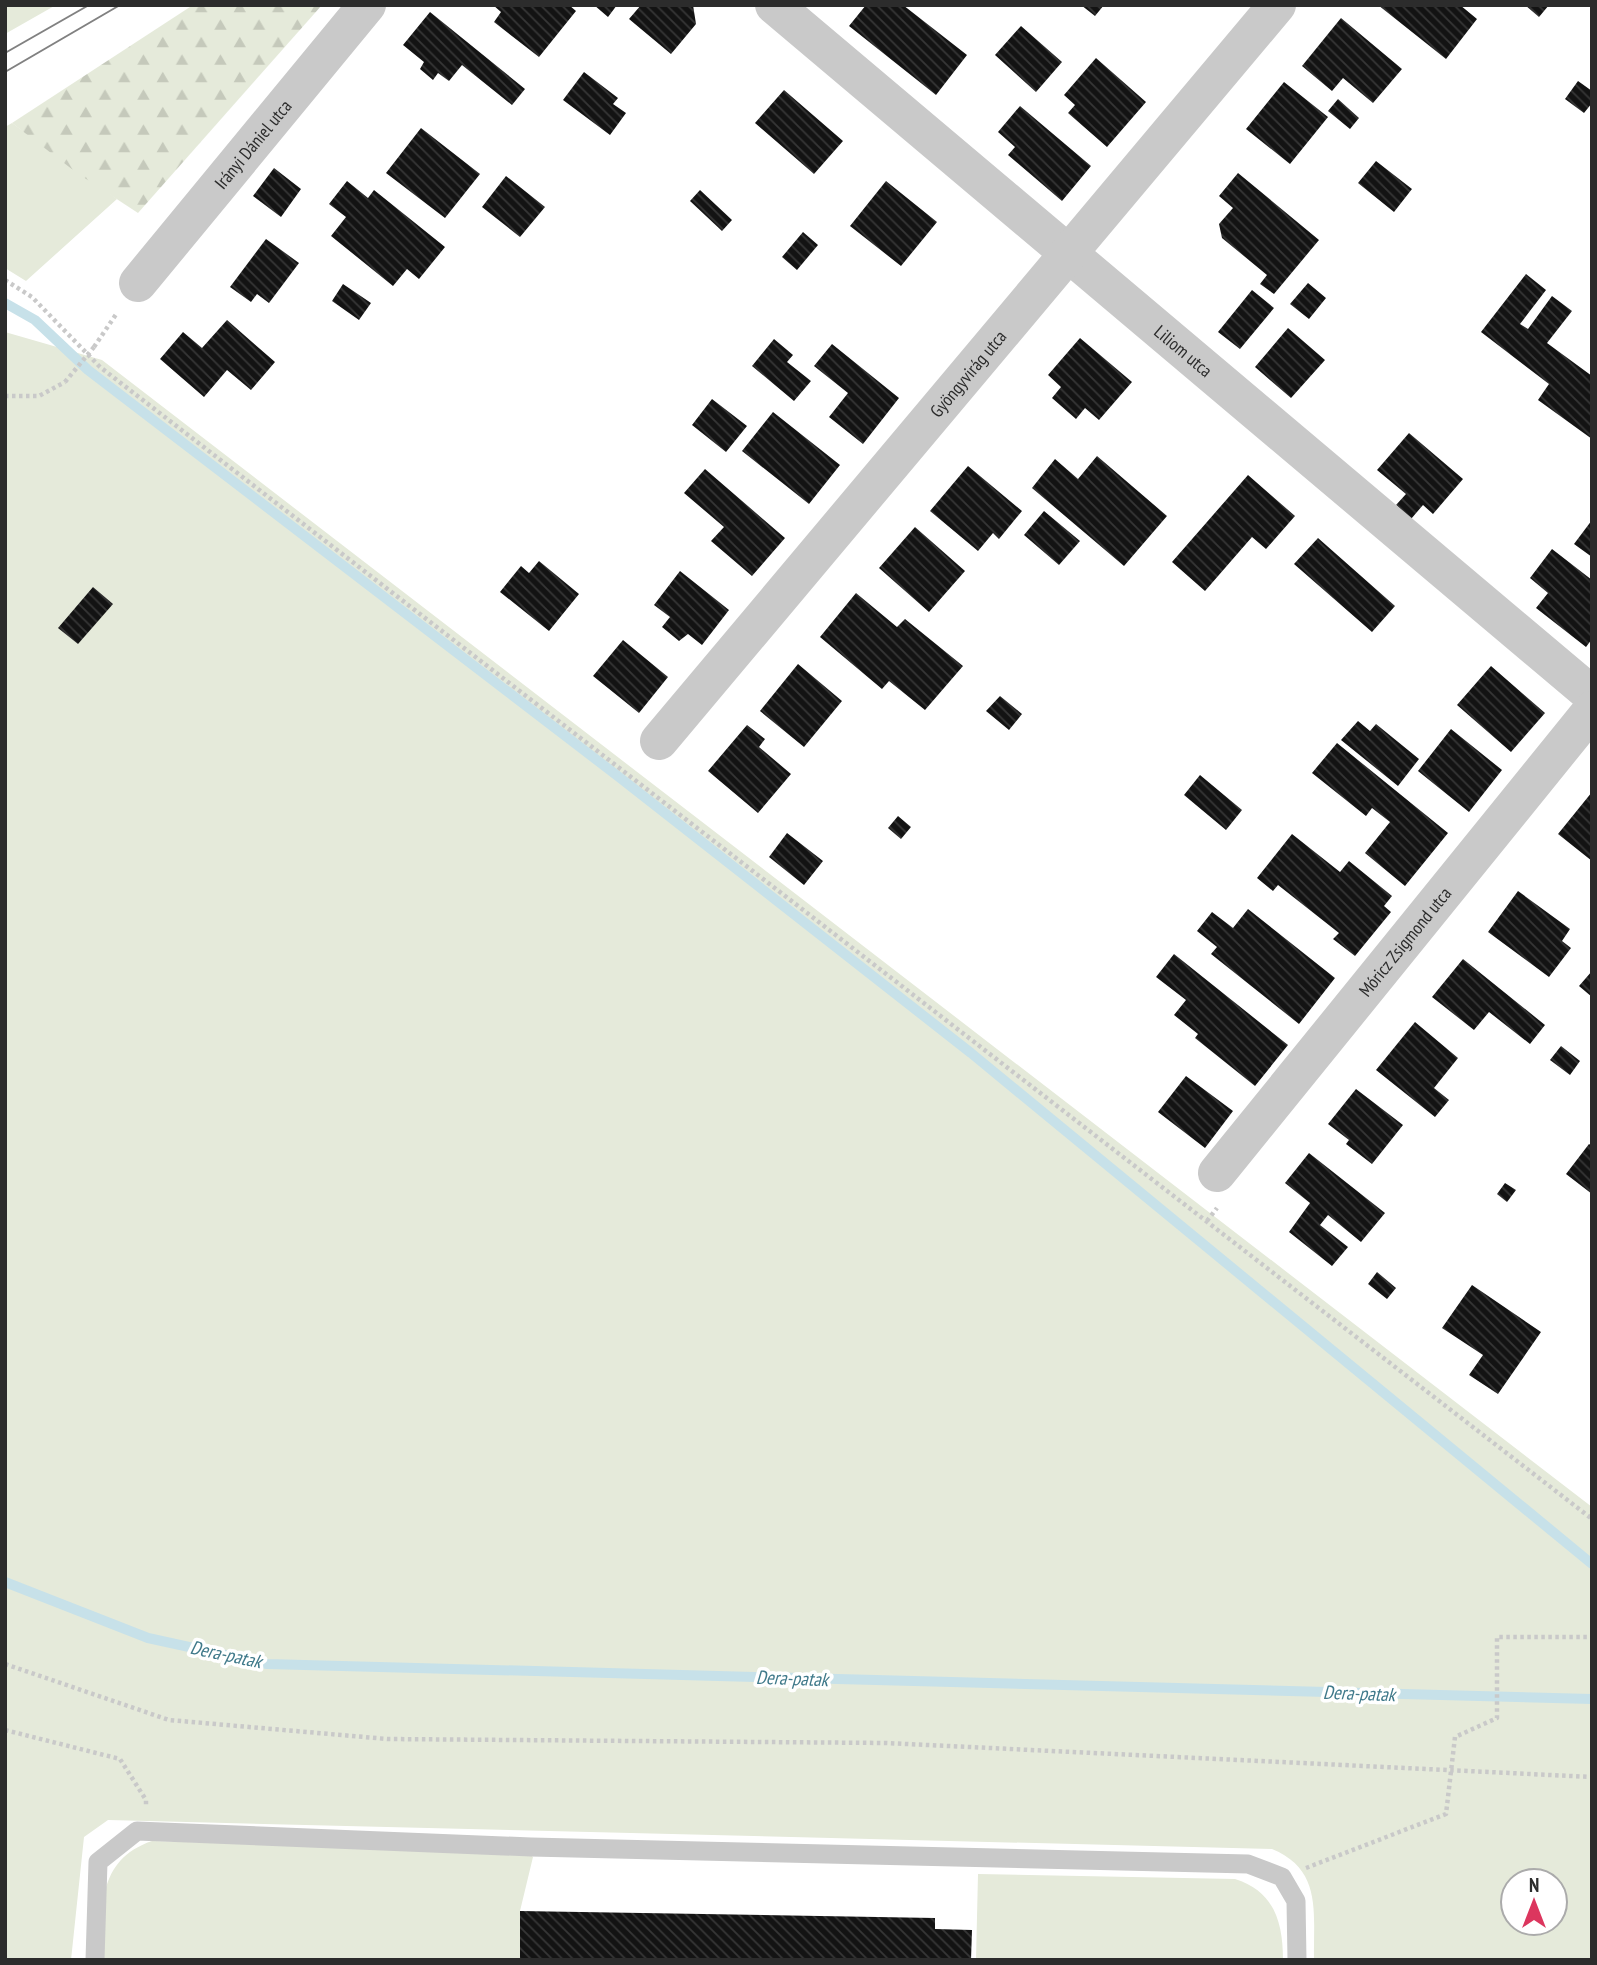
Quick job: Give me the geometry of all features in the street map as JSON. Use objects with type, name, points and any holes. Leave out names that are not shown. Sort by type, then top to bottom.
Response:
[{"type":"street","name":"Irányi Dániel utca","points":[[138,283],[367,5]]},
{"type":"street","name":"Liliom utca","points":[[774,5],[1592,695]]},
{"type":"street","name":"Gyöngyvirág utca","points":[[659,741],[1277,5]]},
{"type":"street","name":"Móricz Zsigmond utca","points":[[1217,1173],[1592,710]]},
{"type":"lane","points":[[95,1960],[98,1862],[137,1831],[531,1847],[1248,1864],[1282,1877],[1296,1901],[1297,1960]]},
{"type":"path","points":[[5,281],[32,297],[100,368],[1592,1519]]},
{"type":"path","points":[[5,396],[39,396],[65,382],[94,347]]},
{"type":"path","points":[[1282,1877],[1446,1814],[1455,1737],[1497,1718],[1497,1637],[1592,1637]]},
{"type":"path","points":[[5,1664],[169,1720],[387,1740],[886,1744],[1592,1777]]},
{"type":"path","points":[[5,1730],[120,1759],[146,1800],[147,1831]]},
{"type":"green space","points":[[5,5],[56,5],[5,34]]},
{"type":"green space","points":[[193,5],[322,5],[138,213],[77,173],[12,123]]},
{"type":"green space","points":[[12,123],[117,199],[26,281],[5,268],[5,127]]},
{"type":"green space","points":[[5,332],[102,360],[1592,1507],[1592,1960],[1314,1960],[1314,1910],[1307,1881],[1300,1869],[1288,1858],[1272,1849],[108,1820],[84,1837],[71,1960],[5,1960]]},
{"type":"green space","points":[[152,1841],[527,1852],[533,1857],[520,1911],[520,1960],[99,1960],[102,1905],[111,1874],[134,1850]]},
{"type":"green space","points":[[978,1874],[1235,1879],[1259,1891],[1274,1910],[1281,1933],[1283,1960],[976,1960]]},
{"type":"building","points":[[493,5],[569,5],[576,11],[539,57],[494,22],[501,12]]},
{"type":"building","points":[[594,5],[617,5],[608,17]]},
{"type":"building","points":[[641,5],[693,5],[696,24],[671,54],[629,19]]},
{"type":"building","points":[[866,5],[903,5],[967,55],[936,95],[849,26]]},
{"type":"building","points":[[1081,5],[1104,5],[1095,16]]},
{"type":"building","points":[[1378,5],[1460,5],[1477,19],[1446,59]]},
{"type":"building","points":[[1525,5],[1549,5],[1539,17]]},
{"type":"building","points":[[430,12],[525,89],[512,105],[462,65],[449,81],[438,73],[433,80],[420,69],[424,62],[403,45]]},
{"type":"building","points":[[1341,18],[1402,69],[1373,103],[1343,78],[1332,91],[1302,66]]},
{"type":"building","points":[[1021,26],[1062,62],[1036,92],[995,55]]},
{"type":"building","points":[[1096,58],[1146,102],[1107,147],[1068,113],[1075,105],[1064,95]]},
{"type":"building","points":[[584,72],[618,98],[613,104],[626,113],[610,135],[563,100]]},
{"type":"building","points":[[1578,81],[1592,91],[1592,103],[1584,113],[1565,99]]},
{"type":"building","points":[[1284,82],[1328,117],[1290,164],[1246,129]]},
{"type":"building","points":[[784,90],[843,141],[814,174],[755,123]]},
{"type":"building","points":[[1338,99],[1359,118],[1350,129],[1328,111]]},
{"type":"building","points":[[1020,106],[1091,166],[1062,201],[1008,155],[1015,147],[998,132]]},
{"type":"building","points":[[421,128],[480,174],[445,218],[386,173]]},
{"type":"building","points":[[1376,161],[1412,189],[1394,212],[1358,183]]},
{"type":"building","points":[[274,168],[301,189],[281,217],[253,196]]},
{"type":"building","points":[[1238,173],[1319,240],[1274,294],[1260,284],[1267,275],[1222,238],[1219,224],[1233,208],[1219,196]]},
{"type":"building","points":[[506,176],[545,207],[520,237],[482,207]]},
{"type":"building","points":[[347,181],[368,198],[374,190],[445,247],[419,279],[407,269],[393,286],[331,236],[346,217],[329,204]]},
{"type":"building","points":[[886,181],[937,222],[901,266],[850,226]]},
{"type":"building","points":[[700,190],[732,220],[722,231],[690,201]]},
{"type":"building","points":[[803,232],[818,245],[797,270],[782,257]]},
{"type":"building","points":[[266,239],[299,263],[269,303],[257,294],[251,302],[230,287]]},
{"type":"building","points":[[1526,274],[1546,290],[1520,324],[1528,329],[1552,296],[1572,311],[1547,343],[1592,376],[1592,439],[1538,400],[1549,384],[1481,332]]},
{"type":"building","points":[[1308,283],[1326,298],[1309,319],[1290,304]]},
{"type":"building","points":[[343,284],[371,303],[359,320],[332,301]]},
{"type":"building","points":[[1252,290],[1274,308],[1240,349],[1218,332]]},
{"type":"building","points":[[227,320],[275,362],[251,390],[227,370],[204,397],[160,359],[183,332],[202,348]]},
{"type":"building","points":[[1288,328],[1325,360],[1291,398],[1255,367]]},
{"type":"building","points":[[1080,338],[1132,382],[1099,420],[1085,408],[1076,419],[1052,398],[1061,387],[1048,375]]},
{"type":"building","points":[[774,339],[793,355],[787,362],[811,381],[794,401],[752,366]]},
{"type":"building","points":[[832,344],[899,398],[863,444],[829,417],[848,393],[814,366]]},
{"type":"building","points":[[712,399],[747,426],[726,452],[692,425]]},
{"type":"building","points":[[773,412],[840,465],[809,504],[742,451]]},
{"type":"building","points":[[1409,433],[1463,479],[1433,514],[1423,505],[1411,519],[1396,505],[1406,494],[1377,470]]},
{"type":"building","points":[[1097,456],[1167,516],[1124,566],[1032,488],[1055,459],[1078,479]]},
{"type":"building","points":[[968,466],[1022,511],[999,539],[993,533],[978,551],[930,511]]},
{"type":"building","points":[[705,469],[785,538],[752,576],[711,541],[724,527],[684,493]]},
{"type":"building","points":[[1248,475],[1295,516],[1266,549],[1252,537],[1205,591],[1172,562]]},
{"type":"building","points":[[1044,511],[1080,541],[1059,565],[1024,535]]},
{"type":"building","points":[[1592,520],[1592,557],[1574,544]]},
{"type":"building","points":[[915,527],[965,571],[929,612],[879,568]]},
{"type":"building","points":[[1318,538],[1395,606],[1372,632],[1294,564]]},
{"type":"building","points":[[1552,549],[1592,580],[1592,639],[1586,647],[1536,608],[1548,593],[1530,578]]},
{"type":"building","points":[[539,561],[579,594],[549,631],[500,592],[521,566],[529,573]]},
{"type":"building","points":[[680,571],[729,610],[702,645],[688,634],[679,641],[662,627],[670,617],[654,605]]},
{"type":"building","points":[[93,587],[113,604],[78,644],[58,628]]},
{"type":"building","points":[[856,593],[897,627],[905,619],[963,666],[925,710],[889,681],[882,689],[820,637]]},
{"type":"building","points":[[623,640],[668,677],[639,713],[593,676]]},
{"type":"building","points":[[798,664],[842,701],[804,747],[760,711]]},
{"type":"building","points":[[1491,666],[1545,713],[1511,752],[1457,705]]},
{"type":"building","points":[[1000,696],[1022,714],[1009,730],[986,711]]},
{"type":"building","points":[[1358,721],[1370,731],[1376,724],[1419,759],[1398,786],[1341,740]]},
{"type":"building","points":[[747,725],[765,739],[759,747],[791,774],[758,813],[708,771]]},
{"type":"building","points":[[1451,729],[1502,770],[1469,812],[1418,771]]},
{"type":"building","points":[[1337,743],[1448,833],[1405,886],[1365,853],[1390,822],[1372,808],[1366,816],[1312,773]]},
{"type":"building","points":[[1200,775],[1242,810],[1226,830],[1184,795]]},
{"type":"building","points":[[1592,792],[1592,861],[1558,834]]},
{"type":"building","points":[[898,816],[911,827],[901,839],[888,828]]},
{"type":"building","points":[[787,833],[823,861],[804,885],[769,857]]},
{"type":"building","points":[[1292,834],[1340,872],[1349,861],[1392,896],[1384,906],[1391,912],[1355,956],[1333,939],[1339,933],[1278,885],[1273,891],[1257,878]]},
{"type":"building","points":[[1518,891],[1570,929],[1562,941],[1571,948],[1549,977],[1488,932]]},
{"type":"building","points":[[1248,909],[1335,978],[1299,1024],[1211,954],[1217,947],[1197,931],[1212,912],[1233,928]]},
{"type":"building","points":[[1174,954],[1288,1045],[1255,1086],[1195,1038],[1198,1034],[1174,1015],[1186,1000],[1156,977]]},
{"type":"building","points":[[1463,959],[1545,1025],[1530,1044],[1489,1012],[1474,1030],[1432,997]]},
{"type":"building","points":[[1592,971],[1592,997],[1579,986]]},
{"type":"building","points":[[1415,1022],[1458,1058],[1434,1088],[1449,1100],[1435,1117],[1376,1070]]},
{"type":"building","points":[[1561,1046],[1580,1061],[1570,1075],[1550,1060]]},
{"type":"building","points":[[1186,1076],[1233,1111],[1205,1148],[1158,1112]]},
{"type":"building","points":[[1356,1089],[1403,1125],[1372,1164],[1346,1144],[1349,1140],[1328,1124]]},
{"type":"building","points":[[1589,1144],[1592,1146],[1592,1194],[1566,1174]]},
{"type":"building","points":[[1309,1153],[1385,1213],[1361,1242],[1328,1215],[1320,1225],[1348,1247],[1332,1266],[1289,1232],[1310,1203],[1285,1183]]},
{"type":"building","points":[[1505,1183],[1516,1190],[1507,1202],[1497,1194]]},
{"type":"building","points":[[1377,1272],[1396,1288],[1387,1299],[1368,1284]]},
{"type":"building","points":[[1472,1285],[1541,1332],[1498,1394],[1469,1375],[1483,1355],[1442,1328]]},
{"type":"building","points":[[520,1911],[935,1918],[935,1929],[972,1930],[971,1960],[520,1960]]},
{"type":"waterway","points":[[5,303],[35,320],[88,370],[619,777],[971,1053],[1592,1564]]},
{"type":"waterway","name":"Dera-patak","points":[[5,1582],[148,1638],[267,1664],[1592,1699]]},
{"type":"tram line","points":[[5,53],[89,5]]},
{"type":"tram line","points":[[5,72],[120,5]]}]
